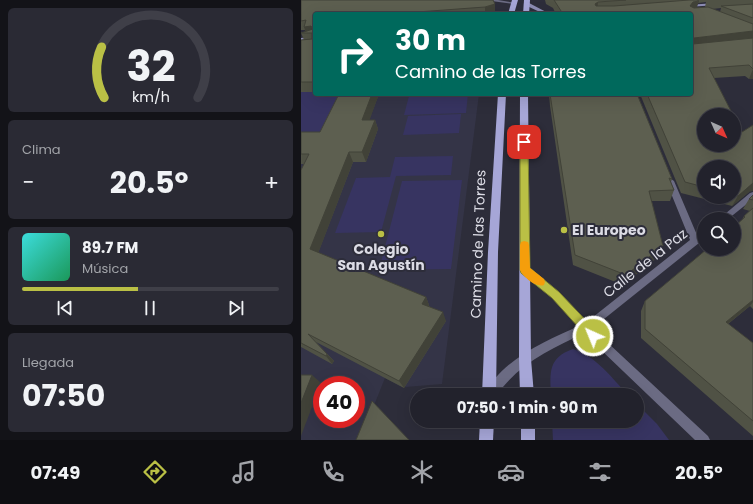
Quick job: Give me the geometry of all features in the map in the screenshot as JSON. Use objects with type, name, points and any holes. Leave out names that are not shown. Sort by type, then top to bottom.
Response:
[{"type":"main road","points":[[511,12],[514,1]]},
{"type":"main road","points":[[526,12],[527,2],[544,12]]},
{"type":"main road","points":[[683,7],[719,4]]},
{"type":"main road","points":[[301,39],[313,37]]},
{"type":"main road","name":"Camino de las Torres","points":[[489,388],[493,252],[502,96]]},
{"type":"main road","points":[[524,96],[525,359],[527,388]]},
{"type":"main road","points":[[486,440],[487,428]]},
{"type":"main road","points":[[527,428],[528,440]]},
{"type":"street","points":[[486,0],[514,1]]},
{"type":"street","points":[[687,0],[700,9]]},
{"type":"street","points":[[668,175],[695,242]]},
{"type":"street","points":[[732,212],[753,195]]},
{"type":"street","name":"Calle de la Paz","points":[[586,328],[695,242]]},
{"type":"street","points":[[525,270],[555,295],[586,328],[704,440]]},
{"type":"street","name":"Camino de las Torres","points":[[495,388],[504,376],[525,359],[586,328]]},
{"type":"street","points":[[682,419],[694,440]]},
{"type":"shaded area","name":"Colegio San Agustín","points":[[313,54],[313,96],[479,96],[442,384],[406,387],[400,386],[385,378],[365,428],[365,376],[313,376],[313,428],[365,428],[360,440],[301,440],[301,55]]},
{"type":"shaded area","points":[[301,92],[313,92],[313,96],[346,96],[325,141],[301,142]]},
{"type":"shaded area","points":[[409,96],[468,96],[466,113],[404,115]]},
{"type":"shaded area","points":[[461,114],[459,133],[403,135],[408,116]]},
{"type":"shaded area","points":[[453,156],[451,175],[396,176],[381,232],[335,233],[356,178],[390,177],[395,157]]},
{"type":"shaded area","points":[[462,180],[451,269],[379,270],[402,181]]},
{"type":"shaded area","points":[[573,349],[581,352],[596,362],[622,388],[551,388],[552,367],[555,361]]},
{"type":"shaded area","points":[[644,411],[657,424],[669,440],[553,440],[552,428],[644,428]]},
{"type":"building","points":[[301,0],[493,0],[495,4],[485,7],[417,12],[313,12],[313,29],[311,26],[304,27],[306,20],[301,21]]},
{"type":"building","points":[[554,0],[626,0],[598,2],[595,4],[596,6],[614,6],[697,0],[699,1],[693,2],[690,6],[694,8],[708,7],[753,24],[753,31],[694,38],[693,44],[693,12],[562,12]]},
{"type":"building","points":[[753,4],[753,18],[721,6]]},
{"type":"building","points":[[313,29],[313,82],[301,82],[301,40],[312,39],[312,33],[301,33]]},
{"type":"building","points":[[753,38],[753,69],[749,65],[709,68],[729,108],[697,108],[697,152],[741,152],[741,130],[742,132],[753,125],[753,183],[741,193],[741,160],[697,160],[697,185],[685,182],[648,96],[693,96],[693,44]]},
{"type":"building","points":[[338,96],[371,96],[362,120],[375,120],[362,152],[349,152],[310,249],[426,297],[422,304],[443,312],[399,381],[308,334],[327,354],[326,356],[301,343],[301,170],[309,154],[301,154],[301,132],[320,132]]},
{"type":"building","points":[[550,96],[638,96],[672,179],[669,178],[674,190],[649,191],[663,246],[626,275],[575,255]]},
{"type":"building","points":[[753,208],[753,300],[726,322],[753,343],[753,421],[645,329],[645,301],[699,256],[741,256],[741,221],[745,217],[744,216]]},
{"type":"building","points":[[301,375],[312,375],[301,403]]},
{"type":"building","points":[[372,401],[409,440],[356,440],[361,428],[365,428],[365,418]]},
{"type":"slow traffic","points":[[524,245],[525,270],[540,282]]},
{"type":"place","name":"El Europeo","points":[[564,230]]},
{"type":"place","name":"Colegio San Agustín","points":[[381,234]]},
{"type":"route","points":[[524,142],[525,270],[555,295],[593,336]]}]
